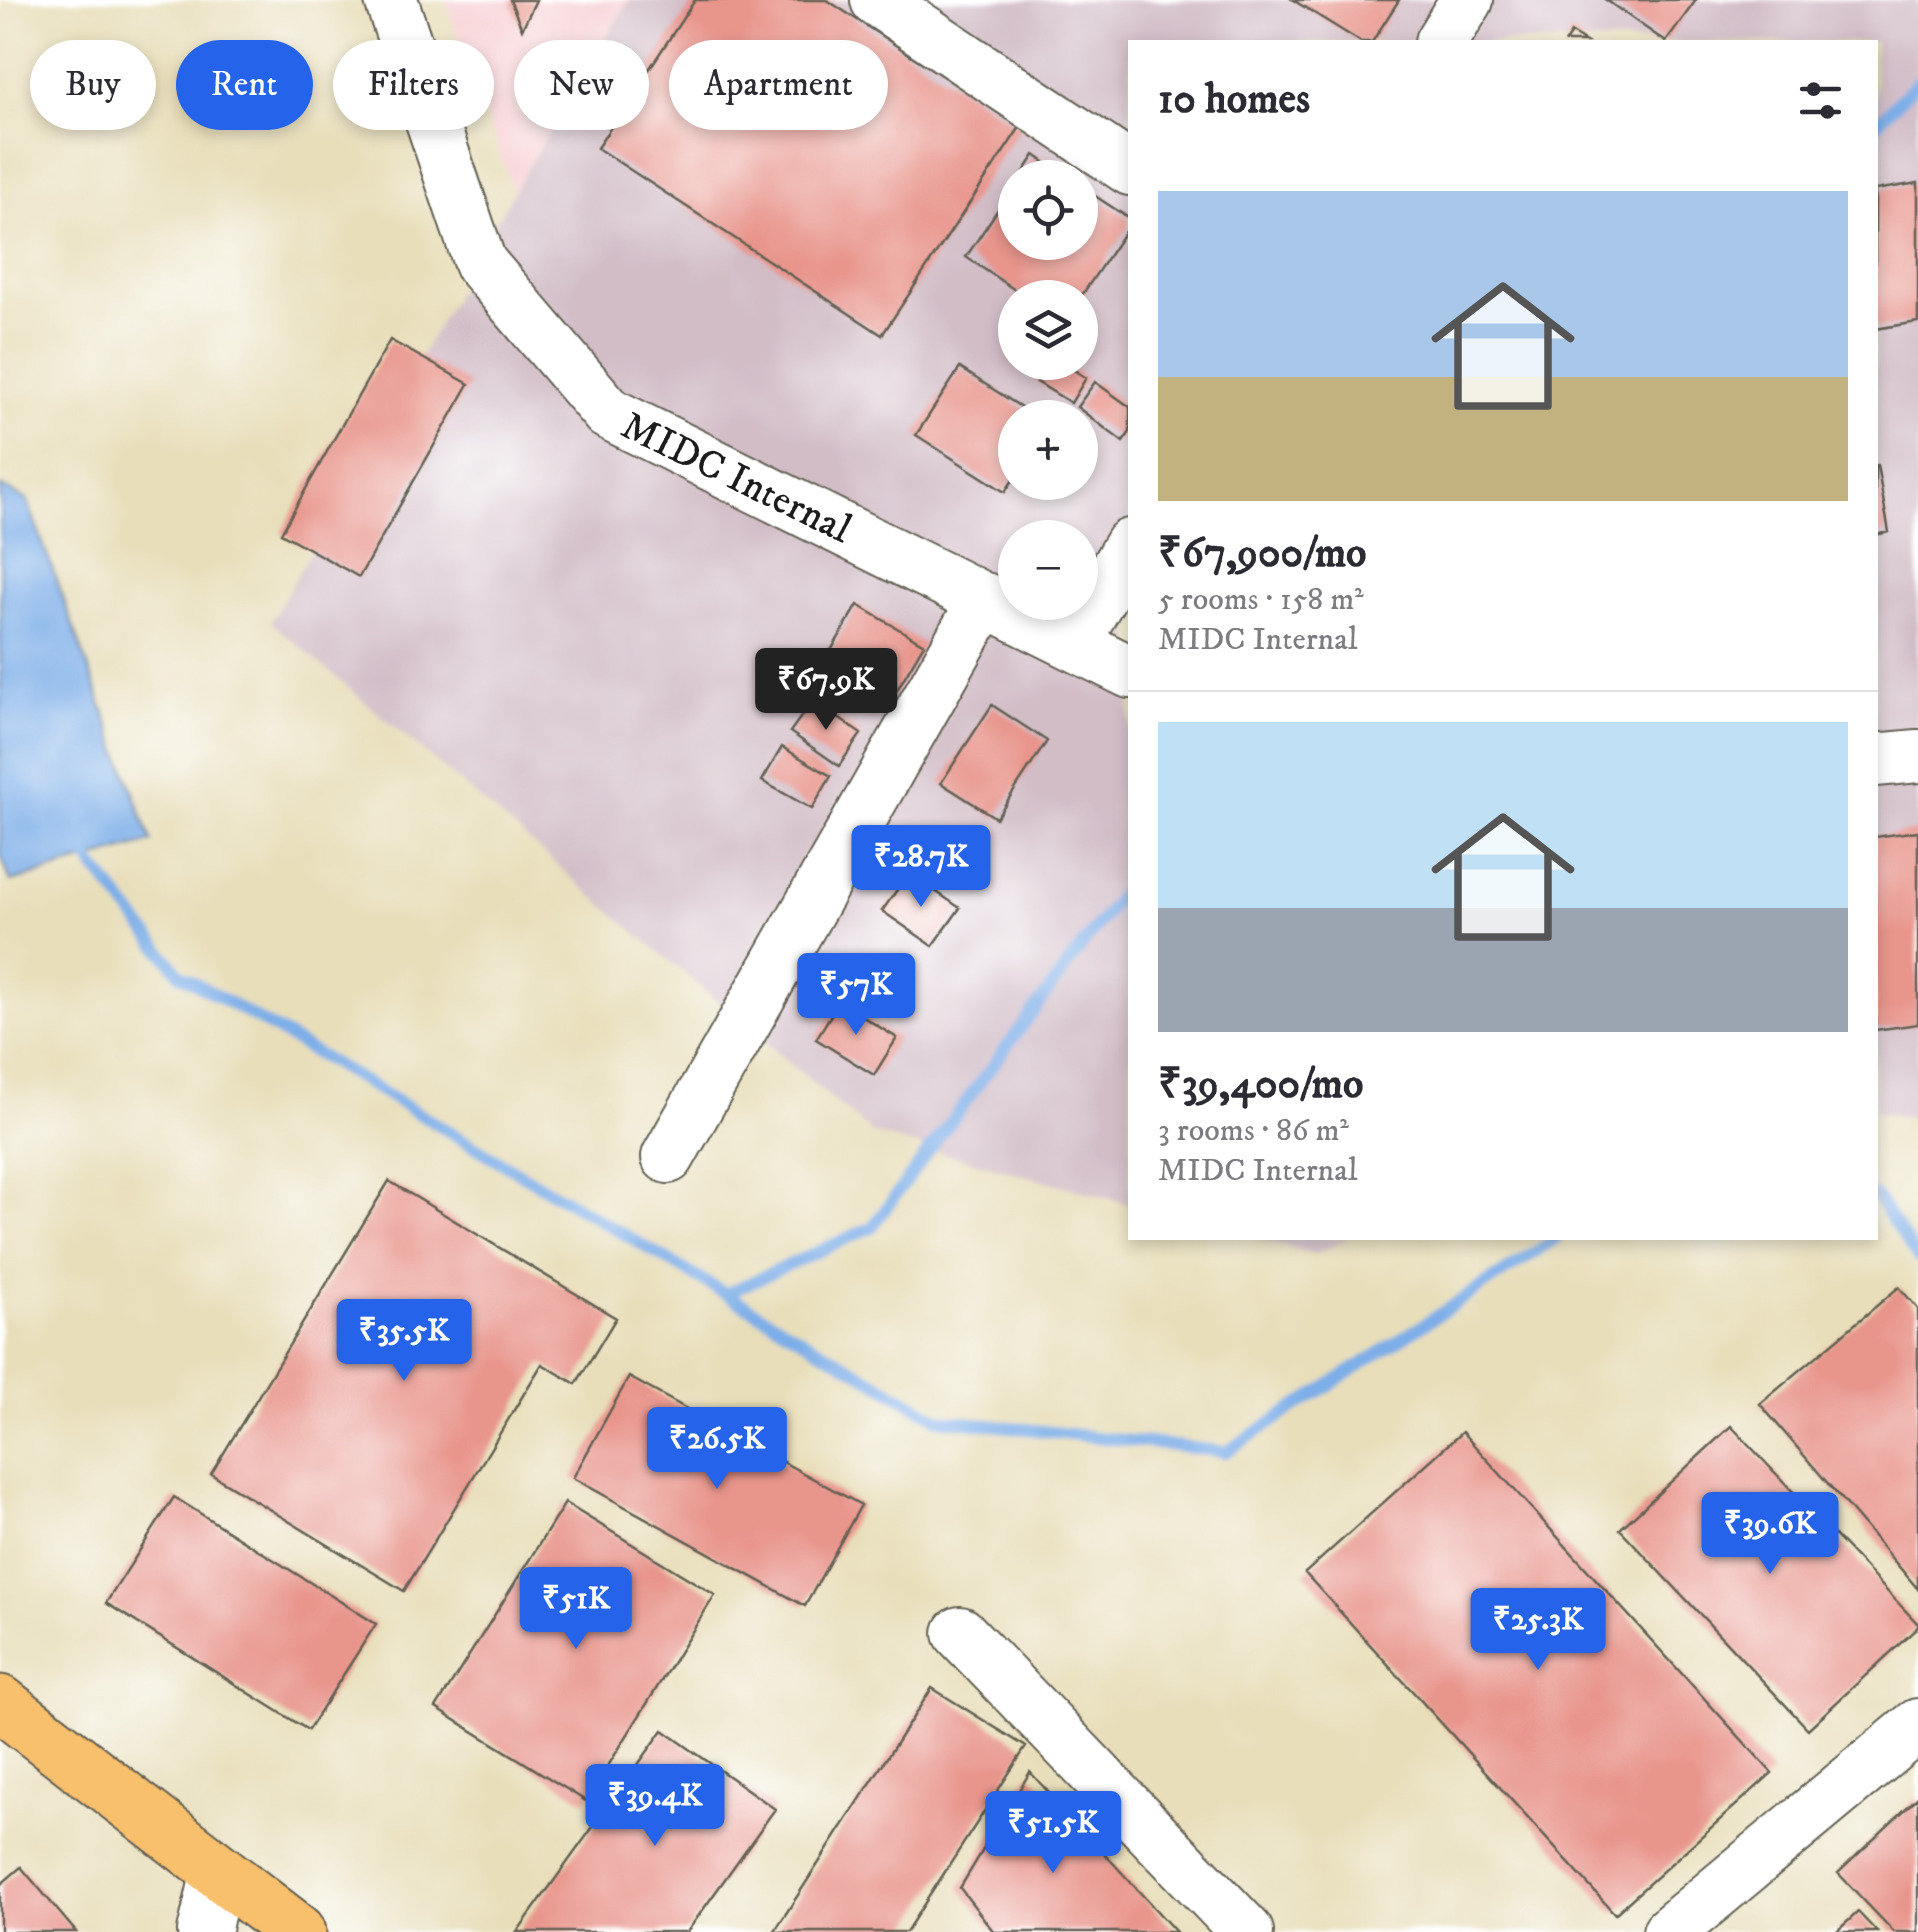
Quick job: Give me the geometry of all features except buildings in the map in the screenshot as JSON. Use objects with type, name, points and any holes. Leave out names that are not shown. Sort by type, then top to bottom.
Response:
[{"type":"main road","points":[[0,1702],[298,1932]]},
{"type":"street","name":"MIDC Internal","points":[[390,0],[480,263],[608,413],[1128,671]]},
{"type":"street","points":[[876,0],[1128,168]]},
{"type":"street","points":[[1442,40],[1467,0]]},
{"type":"street","points":[[1073,643],[1128,547]]},
{"type":"street","points":[[668,1157],[985,599]]},
{"type":"street","points":[[1878,760],[1918,756]]},
{"type":"street","points":[[960,1632],[1247,1932]]},
{"type":"street","points":[[1669,1932],[1918,1725]]},
{"type":"street","points":[[204,1932],[218,1870]]},
{"type":"shaded area","points":[[445,0],[629,0],[605,40],[514,40],[514,130],[550,130],[513,192],[491,130],[494,40],[459,40]]},
{"type":"shaded area","points":[[629,0],[1918,0],[1918,1119],[1878,1112],[1878,40],[1128,40],[1128,1203],[873,1134],[271,622],[550,130],[649,130],[649,40],[605,40]]},
{"type":"shaded area","points":[[1262,1240],[1346,1240],[1315,1254]]},
{"type":"water","points":[[0,486],[27,500],[152,842],[11,882],[0,854]]},
{"type":"waterway","points":[[1878,122],[1918,81]]},
{"type":"waterway","points":[[81,850],[180,974],[939,1419],[1226,1452],[1554,1240]]},
{"type":"waterway","points":[[725,1294],[872,1227],[1128,885]]},
{"type":"waterway","points":[[1878,1200],[1918,1258]]}]
